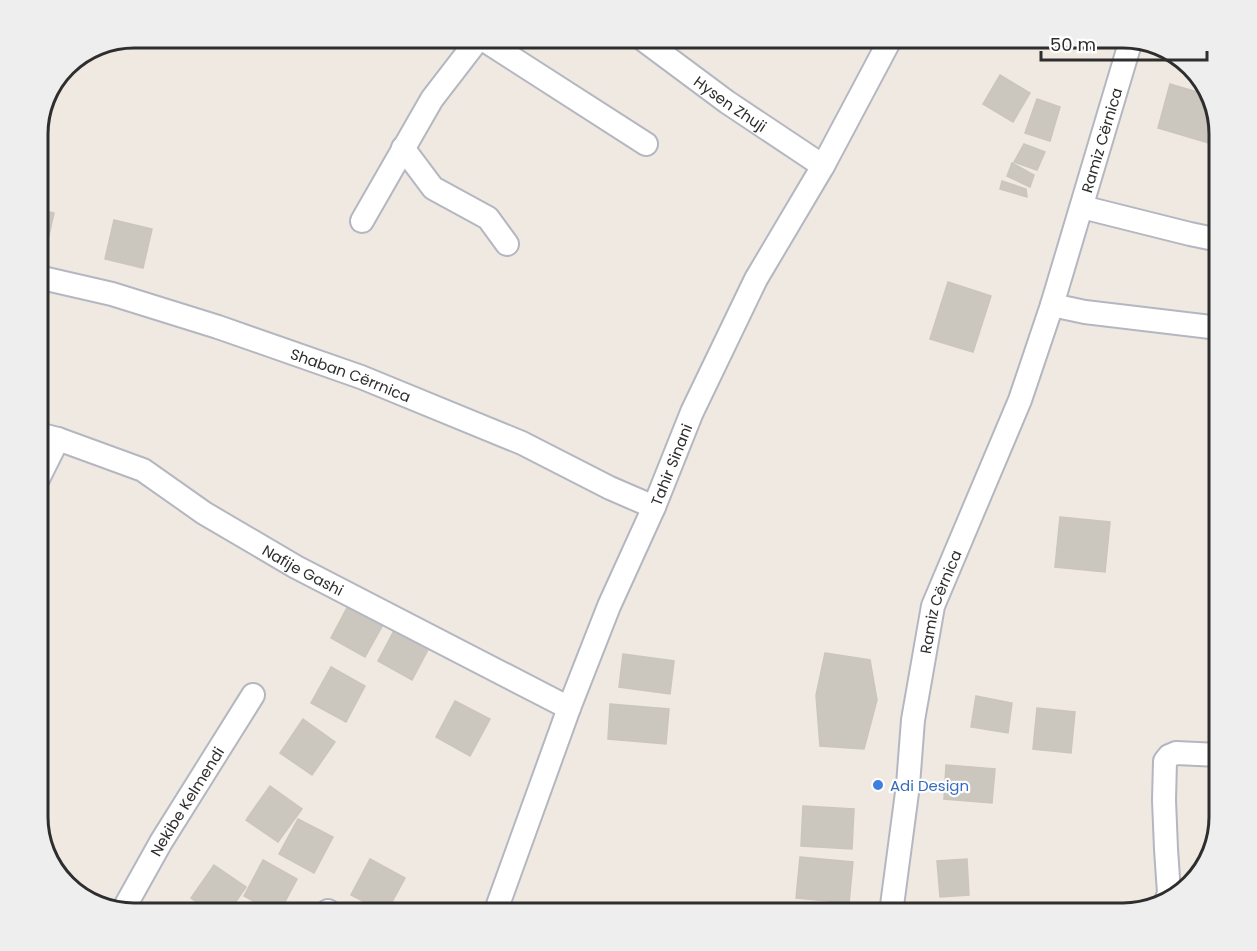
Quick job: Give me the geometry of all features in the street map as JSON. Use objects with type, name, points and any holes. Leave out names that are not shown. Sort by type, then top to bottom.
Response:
[{"type":"street","points":[[362,221],[432,99],[472,48]]},
{"type":"street","points":[[496,48],[646,144]]},
{"type":"street","name":"Hysen Zhuji","points":[[655,48],[728,102],[823,166]]},
{"type":"street","name":"Tahir Sinani","points":[[499,903],[569,708],[609,606],[654,507],[692,412],[756,279],[823,166],[886,48]]},
{"type":"street","name":"Ramiz Cërnica","points":[[892,903],[908,785],[913,720],[933,606],[1020,400],[1052,305],[1128,49]]},
{"type":"street","points":[[403,148],[433,188],[488,218],[507,244]]},
{"type":"street","name":"Ramiz Cërnica","points":[[1082,207],[1209,238]]},
{"type":"street","name":"Shaban Cërrnica","points":[[48,279],[133,300],[361,377],[522,443],[610,488],[654,507]]},
{"type":"street","points":[[1052,305],[1085,312],[1209,326]]},
{"type":"street","name":"Nafije Gashi","points":[[48,436],[143,470],[204,513],[296,567],[569,708]]},
{"type":"street","name":"Nekibe Kelmendi","points":[[127,902],[161,842],[254,694]]},
{"type":"street","points":[[1170,888],[1164,800],[1165,761],[1176,753],[1209,754]]},
{"type":"building","points":[[1000,75],[1030,93],[1013,122],[983,104]]},
{"type":"building","points":[[1170,84],[1198,92],[1207,117],[1209,143],[1158,128]]},
{"type":"building","points":[[1037,99],[1060,107],[1050,141],[1025,133]]},
{"type":"building","points":[[1024,144],[1045,152],[1037,170],[1014,162]]},
{"type":"building","points":[[1012,163],[1034,175],[1030,187],[1007,176]]},
{"type":"building","points":[[1002,181],[1026,189],[1027,197],[1000,189]]},
{"type":"building","points":[[48,212],[54,213],[48,240]]},
{"type":"building","points":[[114,220],[152,229],[143,268],[105,259]]},
{"type":"building","points":[[948,282],[991,296],[973,352],[930,339]]},
{"type":"building","points":[[1060,517],[1110,522],[1105,572],[1055,567]]},
{"type":"building","points":[[350,602],[385,621],[365,657],[331,638]]},
{"type":"building","points":[[397,625],[431,644],[412,680],[378,661]]},
{"type":"building","points":[[825,653],[870,660],[877,700],[864,749],[820,746],[816,695]]},
{"type":"building","points":[[623,654],[674,661],[670,694],[619,687]]},
{"type":"building","points":[[331,667],[365,686],[346,722],[311,703]]},
{"type":"building","points":[[976,696],[1012,703],[1008,733],[971,727]]},
{"type":"building","points":[[455,701],[490,719],[470,756],[436,737]]},
{"type":"building","points":[[610,704],[669,709],[666,744],[608,739]]},
{"type":"building","points":[[1037,708],[1075,712],[1071,753],[1033,749]]},
{"type":"building","points":[[303,719],[335,742],[312,775],[280,753]]},
{"type":"building","points":[[946,765],[995,769],[992,803],[944,799]]},
{"type":"building","points":[[270,786],[302,809],[278,842],[246,820]]},
{"type":"building","points":[[803,806],[854,809],[852,849],[801,846]]},
{"type":"building","points":[[298,819],[333,837],[314,873],[279,854]]},
{"type":"building","points":[[800,857],[853,862],[849,903],[796,898]]},
{"type":"building","points":[[370,859],[405,878],[391,903],[367,903],[351,895]]},
{"type":"building","points":[[967,859],[969,895],[940,897],[937,861]]},
{"type":"building","points":[[263,860],[297,879],[284,903],[257,903],[244,896]]},
{"type":"building","points":[[214,865],[246,887],[235,903],[198,903],[191,898]]},
{"type":"place","name":"Adi Design","points":[[878,785]]}]
